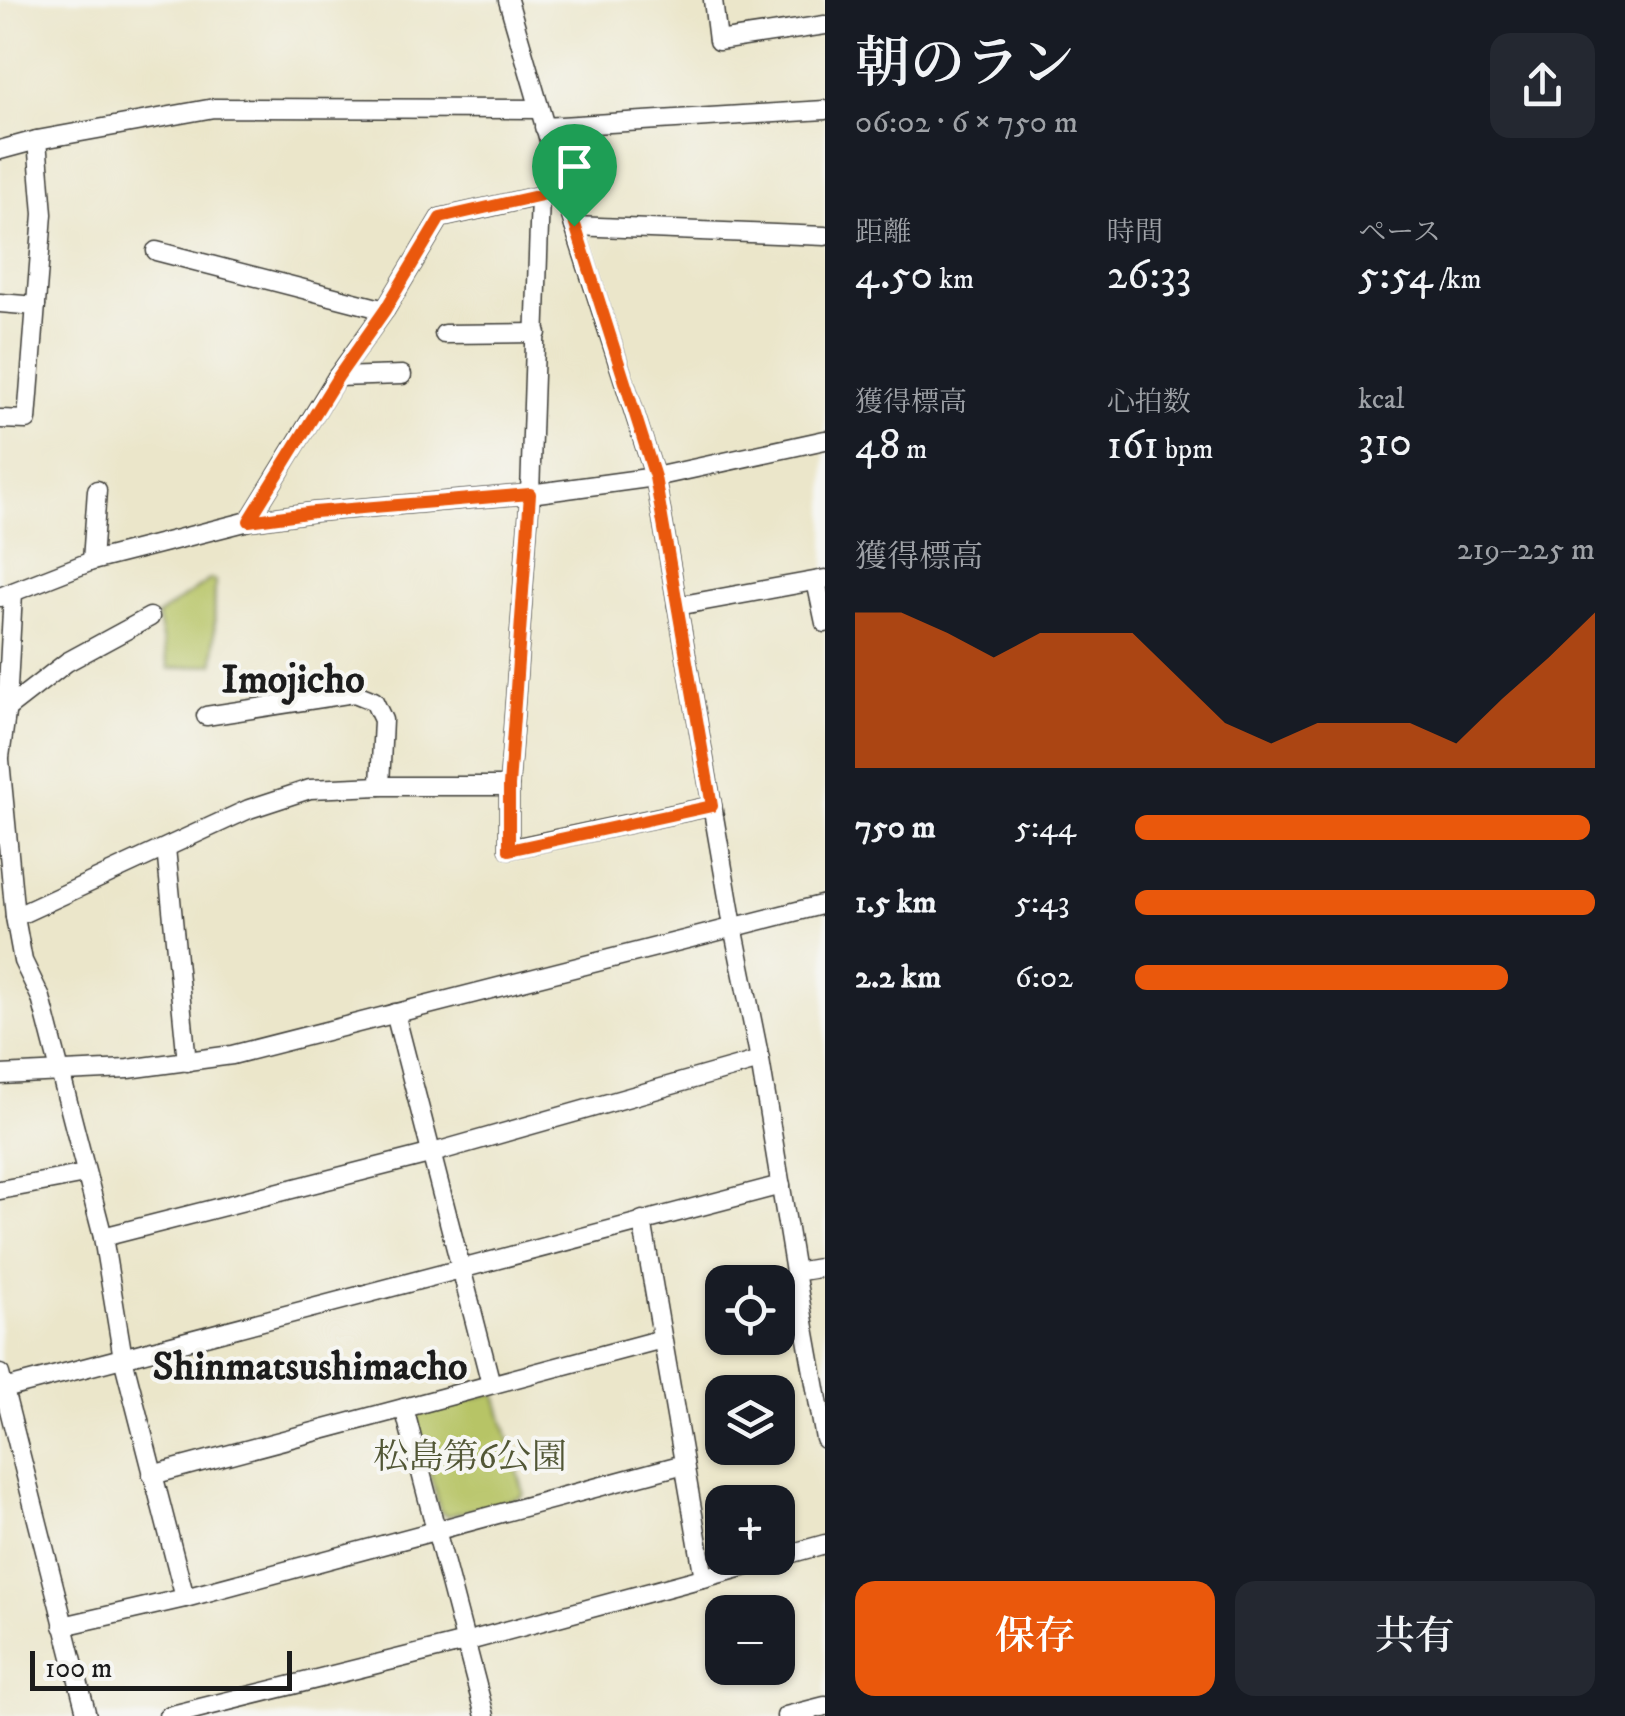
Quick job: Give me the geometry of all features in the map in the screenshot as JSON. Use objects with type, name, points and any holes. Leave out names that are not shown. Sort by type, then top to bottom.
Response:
[{"type":"street","points":[[508,0],[574,226],[655,477],[793,1265]]},
{"type":"street","points":[[713,0],[718,41],[825,25]]},
{"type":"street","points":[[0,150],[214,108],[539,109]]},
{"type":"street","points":[[544,128],[825,110]]},
{"type":"street","points":[[0,419],[26,420],[43,214],[36,140]]},
{"type":"street","points":[[249,521],[440,218],[564,190]]},
{"type":"street","points":[[540,196],[530,494],[509,786],[509,850],[712,806]]},
{"type":"street","points":[[574,226],[825,236]]},
{"type":"street","points":[[156,251],[385,310]]},
{"type":"street","points":[[0,303],[36,306]]},
{"type":"street","points":[[444,334],[537,333]]},
{"type":"street","points":[[338,377],[402,375]]},
{"type":"street","points":[[185,1598],[123,1358],[103,1237],[41,998],[23,961],[14,917],[0,758],[7,594],[92,561],[249,521],[530,494],[655,477],[825,440]]},
{"type":"street","points":[[92,561],[96,490]]},
{"type":"street","points":[[677,606],[821,580],[825,623]]},
{"type":"street","points":[[4,710],[68,662],[150,617]]},
{"type":"street","points":[[206,716],[354,693],[374,701],[383,720],[380,786]]},
{"type":"street","points":[[14,917],[249,810],[310,790],[509,786]]},
{"type":"street","points":[[166,848],[187,1062]]},
{"type":"street","points":[[0,1075],[128,1070],[232,1054],[825,904]]},
{"type":"street","points":[[394,1014],[491,1384]]},
{"type":"street","points":[[103,1237],[429,1154],[760,1060]]},
{"type":"street","points":[[0,1190],[85,1174]]},
{"type":"street","points":[[88,1716],[2,1381],[123,1358],[781,1185]]},
{"type":"street","points":[[642,1220],[704,1578]]},
{"type":"street","points":[[795,1272],[825,1267]]},
{"type":"street","points":[[795,1277],[825,1439]]},
{"type":"street","points":[[152,1475],[662,1339]]},
{"type":"street","points":[[404,1408],[485,1716]]},
{"type":"street","points":[[64,1626],[185,1598],[684,1464]]},
{"type":"street","points":[[795,1552],[825,1544]]},
{"type":"street","points":[[168,1716],[714,1575]]},
{"type":"street","points":[[786,1716],[825,1706]]},
{"type":"green space","points":[[211,579],[215,581],[214,664],[169,669],[157,616]]},
{"type":"green space","name":"松島第6公園","points":[[493,1393],[524,1493],[448,1516],[440,1511],[416,1422],[419,1414]]},
{"type":"district","name":"Imojicho","points":[[293,681]]},
{"type":"district","name":"Shinmatsushimacho","points":[[310,1368]]},
{"type":"route","points":[[564,190],[574,226],[655,477],[712,806],[509,850],[509,786],[530,494],[249,521],[440,218],[564,190]]}]
